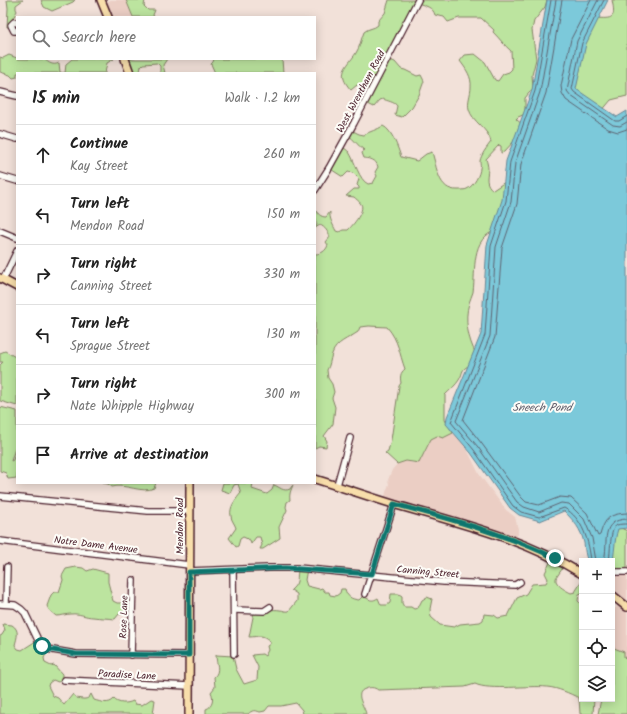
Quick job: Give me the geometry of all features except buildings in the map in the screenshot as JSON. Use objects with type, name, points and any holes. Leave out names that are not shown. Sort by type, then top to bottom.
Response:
[{"type":"main road","points":[[101,0],[105,16]]},
{"type":"main road","points":[[125,60],[130,72]]},
{"type":"main road","points":[[2,279],[16,286]]},
{"type":"main road","points":[[316,478],[518,542],[546,554],[579,572]]},
{"type":"main road","name":"Mendon Road","points":[[189,714],[190,484]]},
{"type":"main road","points":[[615,598],[627,608]]},
{"type":"street","name":"West Wrentham Road","points":[[316,188],[350,130],[418,0]]},
{"type":"street","points":[[16,23],[14,22],[11,25],[14,31],[16,31]]},
{"type":"street","points":[[0,92],[16,96]]},
{"type":"street","points":[[0,134],[16,139]]},
{"type":"street","points":[[0,176],[16,182]]},
{"type":"street","points":[[0,231],[16,238]]},
{"type":"street","points":[[2,279],[16,253]]},
{"type":"street","points":[[336,485],[350,438]]},
{"type":"street","points":[[0,496],[148,511],[189,512]]},
{"type":"street","points":[[365,594],[394,504]]},
{"type":"street","name":"Notre Dame Avenue","points":[[0,541],[189,568]]},
{"type":"street","points":[[7,567],[3,604],[15,605],[25,613],[39,642],[47,649],[76,654],[189,655]]},
{"type":"street","name":"Canning Street","points":[[189,568],[233,570],[298,568],[444,582],[515,585],[520,582]]},
{"type":"street","points":[[233,570],[235,610],[234,654]]},
{"type":"street","points":[[615,572],[627,572]]},
{"type":"street","name":"Rose Lane","points":[[131,654],[133,580]]},
{"type":"street","points":[[235,610],[264,610],[270,607]]},
{"type":"street","name":"Paradise Lane","points":[[64,680],[189,686]]},
{"type":"shaded area","points":[[111,0],[126,0],[133,16],[107,16],[102,4]]},
{"type":"shaded area","points":[[453,433],[464,443],[479,474],[506,510],[515,517],[518,534],[514,542],[384,501],[389,484],[388,480],[392,470],[397,464],[406,461],[413,463],[425,453],[431,439],[437,436],[443,438]]},
{"type":"shaded area","points":[[615,572],[627,572],[627,660],[622,651],[615,648],[615,609],[620,603],[615,599]]},
{"type":"green space","points":[[7,0],[23,0],[16,5],[17,11],[13,18],[14,23],[10,27],[7,27]]},
{"type":"green space","points":[[41,0],[75,0],[52,11],[44,7]]},
{"type":"green space","points":[[126,0],[145,0],[144,6],[148,10],[155,10],[154,16],[133,16]]},
{"type":"green space","points":[[389,0],[547,0],[545,7],[534,21],[532,30],[536,59],[532,75],[533,88],[525,98],[525,112],[516,119],[524,126],[524,130],[504,152],[501,153],[501,146],[499,145],[486,159],[488,168],[487,181],[490,188],[493,190],[507,182],[497,230],[488,234],[482,240],[478,247],[476,256],[473,292],[469,303],[467,323],[469,336],[476,354],[471,365],[464,369],[458,382],[445,395],[445,420],[453,433],[443,438],[437,436],[431,439],[419,463],[406,461],[397,464],[385,453],[388,451],[391,440],[399,386],[401,383],[400,379],[402,372],[405,369],[396,342],[387,327],[360,327],[358,332],[336,346],[327,370],[328,378],[332,384],[334,392],[332,398],[335,407],[333,424],[324,436],[327,441],[326,447],[319,446],[316,448],[316,254],[321,253],[326,249],[328,245],[326,242],[330,237],[322,226],[320,225],[316,227],[316,211],[319,215],[324,217],[326,217],[330,212],[336,231],[339,232],[348,230],[353,225],[360,214],[362,207],[354,197],[346,196],[354,189],[359,189],[357,185],[359,179],[353,173],[348,172],[343,177],[329,168],[341,146],[349,152],[362,179],[368,184],[373,183],[377,176],[375,172],[378,167],[376,162],[364,158],[362,153],[364,150],[348,135],[353,131],[364,135],[383,126],[392,135],[401,157],[417,161],[426,154],[432,152],[439,177],[446,187],[465,190],[470,187],[478,176],[480,161],[484,151],[491,142],[490,137],[473,118],[469,109],[468,104],[471,90],[471,80],[460,61],[465,55],[475,54],[485,62],[495,80],[498,81],[503,74],[512,69],[511,51],[493,32],[494,30],[481,18],[459,18],[448,22],[444,17],[435,15],[431,8],[418,3],[388,59],[395,62],[401,69],[417,76],[421,75],[424,81],[419,95],[412,107],[402,117],[395,115],[397,106],[395,104],[383,99],[380,100],[374,107],[366,103],[369,92],[357,85],[351,90],[346,84],[343,75],[346,67],[357,51],[364,32],[378,25],[378,21],[385,13]]},
{"type":"green space","points":[[612,0],[627,0],[627,96],[611,100],[601,112],[560,76],[595,18],[609,18],[612,16],[614,11]]},
{"type":"green space","points":[[9,55],[16,58],[16,60],[45,60],[51,64],[59,63],[60,72],[16,72],[16,77],[13,78],[10,75],[0,72],[0,57],[3,58]]},
{"type":"green space","points":[[71,60],[112,60],[107,63],[105,72],[65,72],[66,64]]},
{"type":"green space","points":[[124,60],[166,60],[163,65],[165,72],[160,72],[160,66],[157,63],[143,64],[140,72],[129,72]]},
{"type":"green space","points":[[214,60],[282,60],[283,72],[215,72],[211,64]]},
{"type":"green space","points":[[5,351],[16,357],[16,406],[0,401],[0,365],[3,362],[0,362],[0,353]]},
{"type":"green space","points":[[0,407],[16,411],[16,445],[11,461],[13,460],[16,450],[16,478],[8,479],[6,473],[0,471]]},
{"type":"green space","points":[[108,484],[156,484],[154,488],[149,490],[122,486],[112,487]]},
{"type":"green space","points":[[223,484],[238,484],[234,485],[230,493],[221,490]]},
{"type":"green space","points":[[238,484],[253,484],[252,489],[267,494],[272,490],[274,485],[285,490],[290,489],[293,485],[290,500],[287,502],[287,510],[279,527],[280,538],[263,549],[260,549],[262,545],[260,537],[256,537],[251,544],[250,540],[243,537],[240,539],[238,546],[236,547],[229,538],[236,528],[232,519],[231,509],[233,503],[241,493]]},
{"type":"green space","points":[[618,528],[627,531],[627,572],[615,572],[615,558],[612,558],[612,540]]},
{"type":"green space","points":[[552,558],[564,566],[556,578],[557,583],[571,593],[575,592],[579,586],[579,698],[555,688],[547,687],[490,687],[475,684],[465,687],[378,690],[367,688],[360,694],[366,714],[303,714],[302,710],[296,703],[281,706],[269,706],[265,711],[254,711],[248,714],[206,714],[206,709],[212,702],[211,692],[215,687],[214,677],[218,670],[216,655],[233,656],[236,669],[244,684],[257,680],[258,667],[252,655],[262,654],[265,656],[268,650],[267,646],[270,644],[270,641],[262,636],[249,637],[254,612],[271,610],[289,611],[297,601],[297,594],[291,590],[297,582],[299,568],[307,569],[305,580],[307,586],[319,589],[322,588],[325,592],[329,592],[330,595],[336,596],[340,593],[341,589],[345,589],[348,596],[352,598],[359,600],[365,594],[365,597],[372,600],[378,598],[381,605],[387,605],[390,603],[391,594],[399,594],[402,596],[402,603],[404,607],[411,607],[414,609],[418,608],[422,600],[427,597],[432,599],[430,609],[431,617],[440,625],[454,627],[460,624],[480,622],[483,620],[484,614],[494,615],[498,618],[508,616],[517,598],[526,594],[532,584],[546,583],[548,579],[545,573]]},
{"type":"green space","points":[[76,567],[83,568],[87,571],[93,569],[108,573],[108,582],[113,601],[117,603],[130,603],[130,615],[119,614],[115,619],[74,614],[56,616],[49,610],[47,606],[51,595],[54,592],[59,592],[63,580],[62,576],[66,569]]},
{"type":"green space","points":[[3,624],[12,625],[15,627],[17,634],[15,645],[18,649],[22,650],[36,641],[48,650],[44,658],[45,663],[51,666],[54,665],[62,674],[62,679],[58,682],[53,680],[48,686],[53,696],[58,698],[64,705],[73,694],[76,698],[81,699],[87,699],[91,694],[94,700],[102,702],[110,702],[114,699],[120,703],[133,701],[135,704],[142,705],[151,699],[155,700],[153,714],[0,714],[0,636],[5,630]]},
{"type":"green space","points":[[615,648],[624,652],[624,657],[627,660],[627,714],[598,714],[600,702],[615,702]]},
{"type":"green space","points":[[579,702],[594,702],[593,714],[580,714]]},
{"type":"water","name":"Sneech Pond","points":[[547,0],[608,0],[586,44],[576,89],[617,117],[627,111],[627,528],[618,529],[614,558],[587,558],[579,529],[564,511],[540,521],[519,515],[510,508],[471,453],[446,424],[447,417],[481,334],[487,245],[502,200],[506,161],[532,90]]},
{"type":"route","points":[[42,646],[47,649],[76,654],[189,655],[189,572],[298,568],[372,574],[394,504],[518,542],[555,558]]}]
